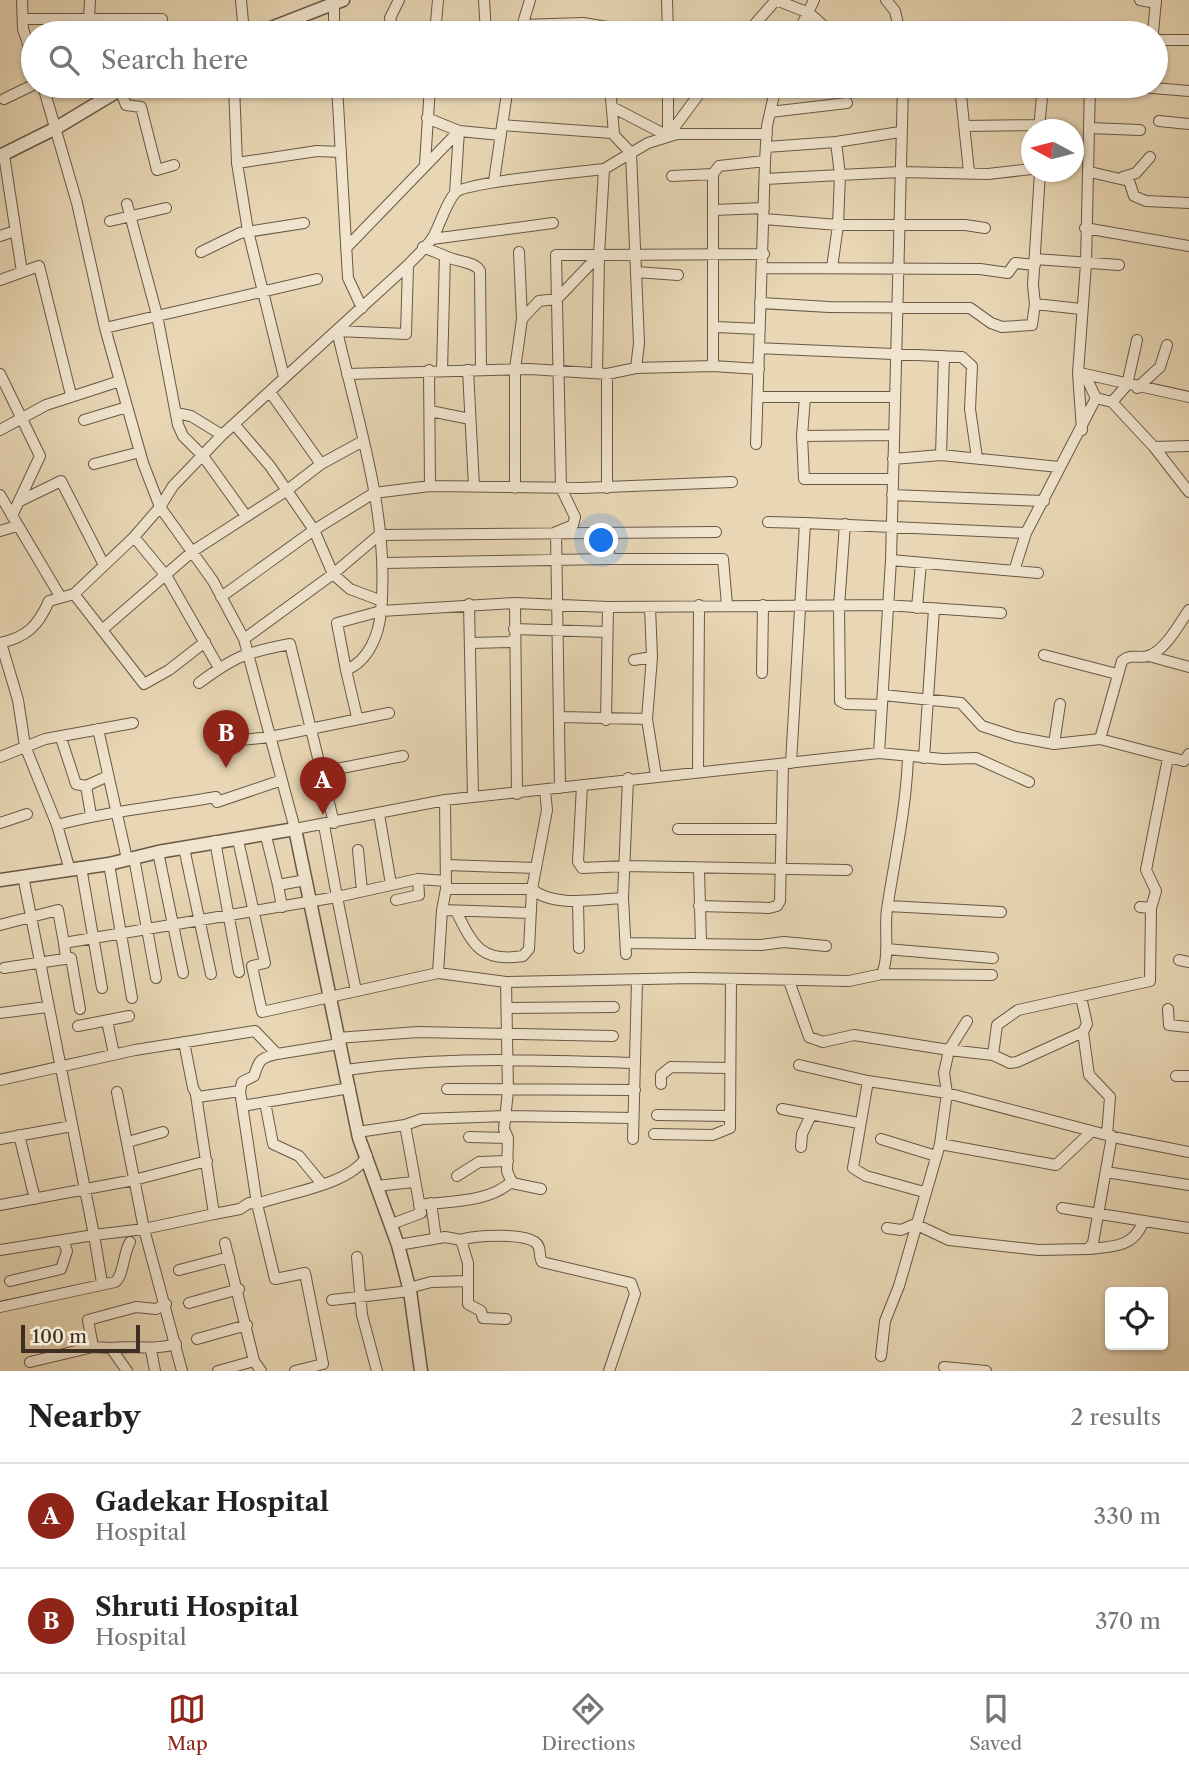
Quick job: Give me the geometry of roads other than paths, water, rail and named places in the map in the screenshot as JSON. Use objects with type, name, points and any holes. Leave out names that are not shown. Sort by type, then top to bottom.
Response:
[{"type":"street","points":[[22,0],[23,19],[162,19],[158,21]]},
{"type":"street","points":[[89,19],[90,0]]},
{"type":"street","points":[[241,0],[243,21]]},
{"type":"street","points":[[391,21],[399,0]]},
{"type":"street","points":[[436,21],[438,0]]},
{"type":"street","points":[[484,0],[485,21]]},
{"type":"street","points":[[523,21],[530,0]]},
{"type":"street","points":[[667,0],[668,21]]},
{"type":"street","points":[[758,21],[776,0],[809,13],[818,21]]},
{"type":"street","points":[[805,21],[814,0]]},
{"type":"street","points":[[886,0],[895,10],[897,21]]},
{"type":"street","points":[[1140,0],[1156,2],[1154,21]]},
{"type":"street","points":[[289,21],[337,2],[335,21]]},
{"type":"street","points":[[1168,40],[1189,40]]},
{"type":"street","points":[[1168,89],[1189,91]]},
{"type":"street","points":[[4,99],[21,91]]},
{"type":"street","points":[[47,98],[77,203],[105,328],[140,452],[160,507],[193,551],[244,639],[295,829],[358,1132],[392,1224],[409,1289],[421,1371]]},
{"type":"street","points":[[22,272],[2,156],[106,98]]},
{"type":"street","points":[[125,98],[126,105],[141,107],[157,170],[174,165]]},
{"type":"street","points":[[234,98],[237,163],[248,231],[284,377]]},
{"type":"street","points":[[338,98],[348,278],[362,308]]},
{"type":"street","points":[[425,164],[429,98]]},
{"type":"street","points":[[494,181],[506,98]]},
{"type":"street","points":[[612,98],[614,134],[631,153],[639,343],[636,368]]},
{"type":"street","points":[[668,98],[668,136]]},
{"type":"street","points":[[668,136],[696,98]]},
{"type":"street","points":[[756,444],[765,161],[773,98]]},
{"type":"street","points":[[878,753],[891,560],[902,98]]},
{"type":"street","points":[[961,98],[969,172]]},
{"type":"street","points":[[1040,119],[1042,98]]},
{"type":"street","points":[[1082,430],[1081,309],[1090,172],[1090,98]]},
{"type":"street","points":[[770,112],[847,103]]},
{"type":"street","points":[[612,107],[668,136]]},
{"type":"street","points":[[427,118],[459,131],[614,134]]},
{"type":"street","points":[[1159,121],[1189,124]]},
{"type":"street","points":[[964,126],[1021,127]]},
{"type":"street","points":[[1089,128],[1140,130]]},
{"type":"street","points":[[346,248],[459,131]]},
{"type":"street","points":[[102,988],[75,867],[26,746],[1,643],[30,632],[39,625],[50,601],[74,594],[134,537],[160,507],[173,486],[222,435],[362,308],[432,239],[455,193],[459,131]]},
{"type":"street","points":[[766,147],[836,142],[900,132]]},
{"type":"street","points":[[455,193],[463,187],[494,181],[543,178],[604,169],[648,143],[668,136],[767,134]]},
{"type":"street","points":[[832,268],[838,225],[840,175],[836,142]]},
{"type":"street","points":[[237,163],[257,162],[305,152],[341,152]]},
{"type":"street","points":[[1122,177],[1136,173],[1150,157]]},
{"type":"street","points":[[713,366],[716,327],[713,174],[719,166],[765,161]]},
{"type":"street","points":[[604,169],[599,255],[607,488]]},
{"type":"street","points":[[765,179],[900,172],[988,174],[1021,170]]},
{"type":"street","points":[[1090,172],[1122,177],[1129,181],[1134,197],[1142,200],[1189,203]]},
{"type":"street","points":[[672,176],[713,174]]},
{"type":"street","points":[[761,303],[970,308],[991,323],[1002,327],[1032,325],[1039,182]]},
{"type":"street","points":[[127,204],[157,315],[183,436],[203,456],[246,516]]},
{"type":"street","points":[[110,221],[166,208]]},
{"type":"street","points":[[714,210],[764,213],[838,225],[985,228]]},
{"type":"street","points":[[201,252],[248,231],[304,223]]},
{"type":"street","points":[[432,239],[553,223]]},
{"type":"street","points":[[1085,229],[1189,246]]},
{"type":"street","points":[[0,236],[15,231]]},
{"type":"street","points":[[423,247],[454,261],[473,264],[480,271],[481,370]]},
{"type":"street","points":[[515,488],[515,369],[522,319],[519,252]]},
{"type":"street","points":[[556,532],[573,525],[575,517],[561,488],[556,255],[715,252],[764,254]]},
{"type":"street","points":[[520,292],[539,300],[557,299],[599,255]]},
{"type":"street","points":[[442,370],[445,256]]},
{"type":"street","points":[[763,268],[899,268],[1008,273],[1015,263],[1119,265]]},
{"type":"street","points":[[337,331],[407,334],[408,265]]},
{"type":"street","points":[[0,281],[39,266],[71,395]]},
{"type":"street","points":[[636,272],[678,275]]},
{"type":"street","points":[[105,328],[317,279]]},
{"type":"street","points":[[522,319],[539,300]]},
{"type":"street","points":[[1035,304],[1081,309]]},
{"type":"street","points":[[716,327],[760,329]]},
{"type":"street","points":[[337,331],[374,493],[384,563],[377,632],[362,661],[346,670]]},
{"type":"street","points":[[1132,386],[1137,340]]},
{"type":"street","points":[[1112,402],[1160,366],[1167,345]]},
{"type":"street","points":[[759,348],[961,357],[972,366],[970,410],[977,458]]},
{"type":"street","points":[[941,455],[944,356]]},
{"type":"street","points":[[347,374],[515,369],[602,373],[636,368],[713,366],[759,369]]},
{"type":"street","points":[[429,370],[430,486]]},
{"type":"street","points":[[468,370],[474,487]]},
{"type":"street","points":[[0,374],[40,456],[15,521],[0,531]]},
{"type":"street","points":[[1081,374],[1189,397]]},
{"type":"street","points":[[1081,374],[1096,398],[1112,402],[1154,447],[1189,492]]},
{"type":"street","points":[[0,430],[23,420],[46,405],[120,380]]},
{"type":"street","points":[[270,392],[321,464]]},
{"type":"street","points":[[758,397],[894,397]]},
{"type":"street","points":[[805,397],[802,436],[804,479],[893,479]]},
{"type":"street","points":[[1014,570],[1026,533],[1059,467],[1082,430],[1096,398]]},
{"type":"street","points":[[84,420],[127,407]]},
{"type":"street","points":[[430,411],[470,419]]},
{"type":"street","points":[[176,412],[191,416],[222,435]]},
{"type":"street","points":[[234,424],[314,530],[333,574],[350,589],[381,606]]},
{"type":"street","points":[[802,436],[894,435]]},
{"type":"street","points":[[102,630],[167,577],[193,551],[286,491],[321,464],[363,441]]},
{"type":"street","points":[[1154,447],[1189,446]]},
{"type":"street","points":[[94,464],[140,452]]},
{"type":"street","points":[[893,459],[941,455],[1059,467]]},
{"type":"street","points":[[22,500],[61,481],[104,565]]},
{"type":"street","points":[[221,597],[314,530],[374,493],[430,486],[607,488],[732,482]]},
{"type":"street","points":[[0,495],[60,596]]},
{"type":"street","points":[[892,495],[1044,500]]},
{"type":"street","points":[[768,522],[1026,533]]},
{"type":"street","points":[[699,906],[777,906],[780,901],[782,829],[805,523]]},
{"type":"street","points":[[845,524],[839,606],[840,701],[846,705],[927,698],[961,703],[982,726],[1016,737],[1054,744],[1100,739],[1184,761],[1189,754]]},
{"type":"street","points":[[556,532],[561,717],[560,788]]},
{"type":"street","points":[[608,532],[609,559]]},
{"type":"street","points":[[244,639],[333,574],[379,535],[716,532]]},
{"type":"street","points":[[134,537],[167,577],[219,668]]},
{"type":"street","points":[[384,563],[723,559],[727,605]]},
{"type":"street","points":[[891,560],[1038,573]]},
{"type":"street","points":[[917,608],[920,563]]},
{"type":"street","points":[[74,594],[144,684],[169,670],[205,642]]},
{"type":"street","points":[[515,603],[516,794]]},
{"type":"street","points":[[357,717],[337,623],[381,606],[515,603],[608,607],[886,605],[1001,613]]},
{"type":"street","points":[[468,604],[471,643],[472,796]]},
{"type":"street","points":[[698,772],[699,605]]},
{"type":"street","points":[[762,673],[763,605]]},
{"type":"street","points":[[606,720],[608,607]]},
{"type":"street","points":[[650,607],[652,657],[647,719],[656,776]]},
{"type":"street","points":[[924,758],[933,609]]},
{"type":"street","points":[[1149,656],[1160,648],[1189,610]]},
{"type":"street","points":[[514,634],[607,632]]},
{"type":"street","points":[[471,643],[510,642],[514,634]]},
{"type":"street","points":[[199,683],[247,652],[290,644],[321,772],[337,897],[356,991]]},
{"type":"street","points":[[1044,655],[1116,674]]},
{"type":"street","points":[[1100,739],[1116,674],[1125,657],[1149,656],[1189,667]]},
{"type":"street","points":[[634,660],[652,657]]},
{"type":"street","points":[[0,685],[12,681]]},
{"type":"street","points":[[1054,744],[1060,704]]},
{"type":"street","points":[[213,743],[270,737],[311,726],[389,713]]},
{"type":"street","points":[[561,717],[647,719]]},
{"type":"street","points":[[0,757],[26,746],[133,723]]},
{"type":"street","points":[[98,729],[156,978]]},
{"type":"street","points":[[61,738],[76,784],[86,786],[108,776]]},
{"type":"street","points":[[0,880],[109,864],[215,841],[266,836],[472,796],[516,794],[628,778],[878,753],[924,758],[976,758],[1029,782]]},
{"type":"street","points":[[321,772],[403,756]]},
{"type":"street","points":[[881,974],[886,949],[888,906],[902,834],[908,757]]},
{"type":"street","points":[[993,1055],[997,1025],[1018,1010],[1150,981],[1145,908],[1156,891],[1146,870],[1168,758]]},
{"type":"street","points":[[628,778],[623,898],[626,949],[701,943],[785,942],[826,946]]},
{"type":"street","points":[[57,825],[91,815],[117,815],[216,797],[217,802],[282,780]]},
{"type":"street","points":[[582,785],[579,866],[582,869],[626,866],[847,870]]},
{"type":"street","points":[[86,786],[91,815]]},
{"type":"street","points":[[456,911],[472,943],[492,957],[523,956],[529,949],[532,890],[547,810],[545,790]]},
{"type":"street","points":[[438,973],[446,885],[445,800]]},
{"type":"street","points":[[0,823],[27,814]]},
{"type":"street","points":[[379,814],[391,884]]},
{"type":"street","points":[[678,829],[782,829]]},
{"type":"street","points":[[266,836],[282,906]]},
{"type":"street","points":[[238,840],[265,963],[252,966],[262,1012],[438,973],[506,982],[731,979],[849,981],[881,974],[992,975]]},
{"type":"street","points":[[215,841],[239,972]]},
{"type":"street","points":[[184,848],[211,974]]},
{"type":"street","points":[[358,850],[362,891]]},
{"type":"street","points":[[158,852],[183,973]]},
{"type":"street","points":[[109,864],[132,999]]},
{"type":"street","points":[[446,865],[535,868]]},
{"type":"street","points":[[699,869],[701,943]]},
{"type":"street","points":[[23,876],[33,916],[47,1006],[86,1187],[102,1283]]},
{"type":"street","points":[[64,943],[146,932],[310,899],[337,897],[418,879],[446,885],[532,890],[537,894],[578,902],[623,898]]},
{"type":"street","points":[[396,900],[419,895],[418,879]]},
{"type":"street","points":[[278,885],[306,880]]},
{"type":"street","points":[[578,902],[579,948]]},
{"type":"street","points":[[888,906],[1002,912]]},
{"type":"street","points":[[0,925],[58,910],[66,959]]},
{"type":"street","points":[[442,910],[530,913]]},
{"type":"street","points":[[886,949],[993,958]]},
{"type":"street","points":[[4,968],[71,958],[80,1009]]},
{"type":"street","points":[[654,1134],[713,1135],[730,1128],[728,1068],[731,979]]},
{"type":"street","points":[[632,1139],[637,981]]},
{"type":"street","points":[[789,981],[805,1030],[809,1037],[822,1042],[854,1035],[993,1055],[1010,1063],[1083,1032]]},
{"type":"street","points":[[506,982],[508,1091],[504,1129],[508,1138],[507,1171],[512,1181],[541,1189]]},
{"type":"street","points":[[1081,997],[1087,1024],[1083,1032],[1089,1075],[1110,1097],[1106,1172],[1093,1243],[1088,1250]]},
{"type":"street","points":[[0,1013],[47,1006]]},
{"type":"street","points":[[508,1008],[614,1007]]},
{"type":"street","points":[[1168,1009],[1169,1025],[1189,1027]]},
{"type":"street","points":[[78,1026],[129,1016]]},
{"type":"street","points":[[107,1021],[114,1054]]},
{"type":"street","points":[[881,1356],[885,1321],[899,1286],[940,1144],[947,1093],[944,1073],[949,1050],[967,1021]]},
{"type":"street","points":[[0,1080],[114,1054],[255,1031],[276,1054]]},
{"type":"street","points":[[295,1371],[323,1364],[304,1273],[275,1279],[257,1204],[240,1091],[243,1083],[254,1076],[256,1063],[261,1058],[338,1041],[418,1032],[613,1035]]},
{"type":"street","points":[[184,1042],[196,1095],[214,1214]]},
{"type":"street","points":[[346,1070],[402,1062],[507,1059],[635,1062]]},
{"type":"street","points":[[799,1065],[868,1081],[947,1093],[1092,1131],[1189,1152]]},
{"type":"street","points":[[661,1084],[662,1075],[671,1067],[728,1068]]},
{"type":"street","points":[[1176,1076],[1189,1076]]},
{"type":"street","points":[[868,1081],[853,1168],[866,1176],[924,1192]]},
{"type":"street","points":[[242,1106],[350,1088]]},
{"type":"street","points":[[447,1089],[635,1090]]},
{"type":"street","points":[[196,1095],[206,1098],[240,1091]]},
{"type":"street","points":[[117,1092],[148,1247],[166,1304],[182,1371]]},
{"type":"street","points":[[265,1102],[273,1144],[299,1156],[322,1184]]},
{"type":"street","points":[[782,1109],[859,1123]]},
{"type":"street","points":[[657,1115],[729,1116]]},
{"type":"street","points":[[801,1147],[802,1134],[811,1115]]},
{"type":"street","points":[[358,1132],[405,1125],[422,1119],[506,1116],[634,1118]]},
{"type":"street","points":[[392,1224],[422,1213],[405,1125]]},
{"type":"street","points":[[0,1139],[72,1126]]},
{"type":"street","points":[[940,1144],[1056,1165],[1092,1131]]},
{"type":"street","points":[[128,1142],[163,1132]]},
{"type":"street","points":[[19,1135],[35,1199]]},
{"type":"street","points":[[469,1137],[508,1138]]},
{"type":"street","points":[[881,1139],[936,1156]]},
{"type":"street","points":[[0,1250],[144,1228],[240,1209],[248,1203],[257,1204],[343,1179],[356,1172],[367,1156]]},
{"type":"street","points":[[0,1205],[134,1180],[207,1161]]},
{"type":"street","points":[[457,1176],[479,1162],[508,1161]]},
{"type":"street","points":[[1106,1172],[1189,1185]]},
{"type":"street","points":[[419,1205],[485,1197],[500,1192],[512,1181]]},
{"type":"street","points":[[377,1186],[414,1182]]},
{"type":"street","points":[[431,1203],[436,1238]]},
{"type":"street","points":[[1062,1208],[1189,1228]]},
{"type":"street","points":[[887,1228],[901,1230],[915,1224],[948,1240],[1039,1250],[1088,1250],[1124,1245],[1139,1235],[1143,1222]]},
{"type":"street","points":[[122,1231],[130,1242],[148,1247]]},
{"type":"street","points":[[398,1245],[436,1238],[461,1240],[476,1235],[531,1240],[539,1247],[542,1262],[631,1283],[635,1294],[609,1371]]},
{"type":"street","points":[[10,1281],[61,1269],[67,1251],[62,1240]]},
{"type":"street","points":[[461,1240],[468,1263],[468,1304],[481,1311],[483,1318],[506,1319]]},
{"type":"street","points":[[0,1307],[119,1280],[123,1254],[130,1242]]},
{"type":"street","points":[[225,1243],[239,1289],[254,1361],[261,1371]]},
{"type":"street","points":[[180,1270],[229,1257]]},
{"type":"street","points":[[357,1257],[364,1327],[377,1371]]},
{"type":"street","points":[[332,1300],[409,1289],[431,1282],[468,1281]]},
{"type":"street","points":[[189,1303],[239,1289]]},
{"type":"street","points":[[93,1348],[88,1320],[136,1307],[156,1309],[166,1304]]},
{"type":"street","points":[[197,1339],[247,1325]]},
{"type":"street","points":[[30,1362],[93,1348],[132,1345],[151,1350],[176,1344]]},
{"type":"street","points":[[111,1348],[127,1371]]},
{"type":"street","points":[[151,1350],[155,1371]]},
{"type":"street","points":[[218,1371],[254,1361]]},
{"type":"street","points":[[944,1367],[986,1371]]},
{"type":"place","name":"Shruti Hospital","points":[[226,768]]},
{"type":"place","name":"Gadekar Hospital","points":[[323,815]]}]
